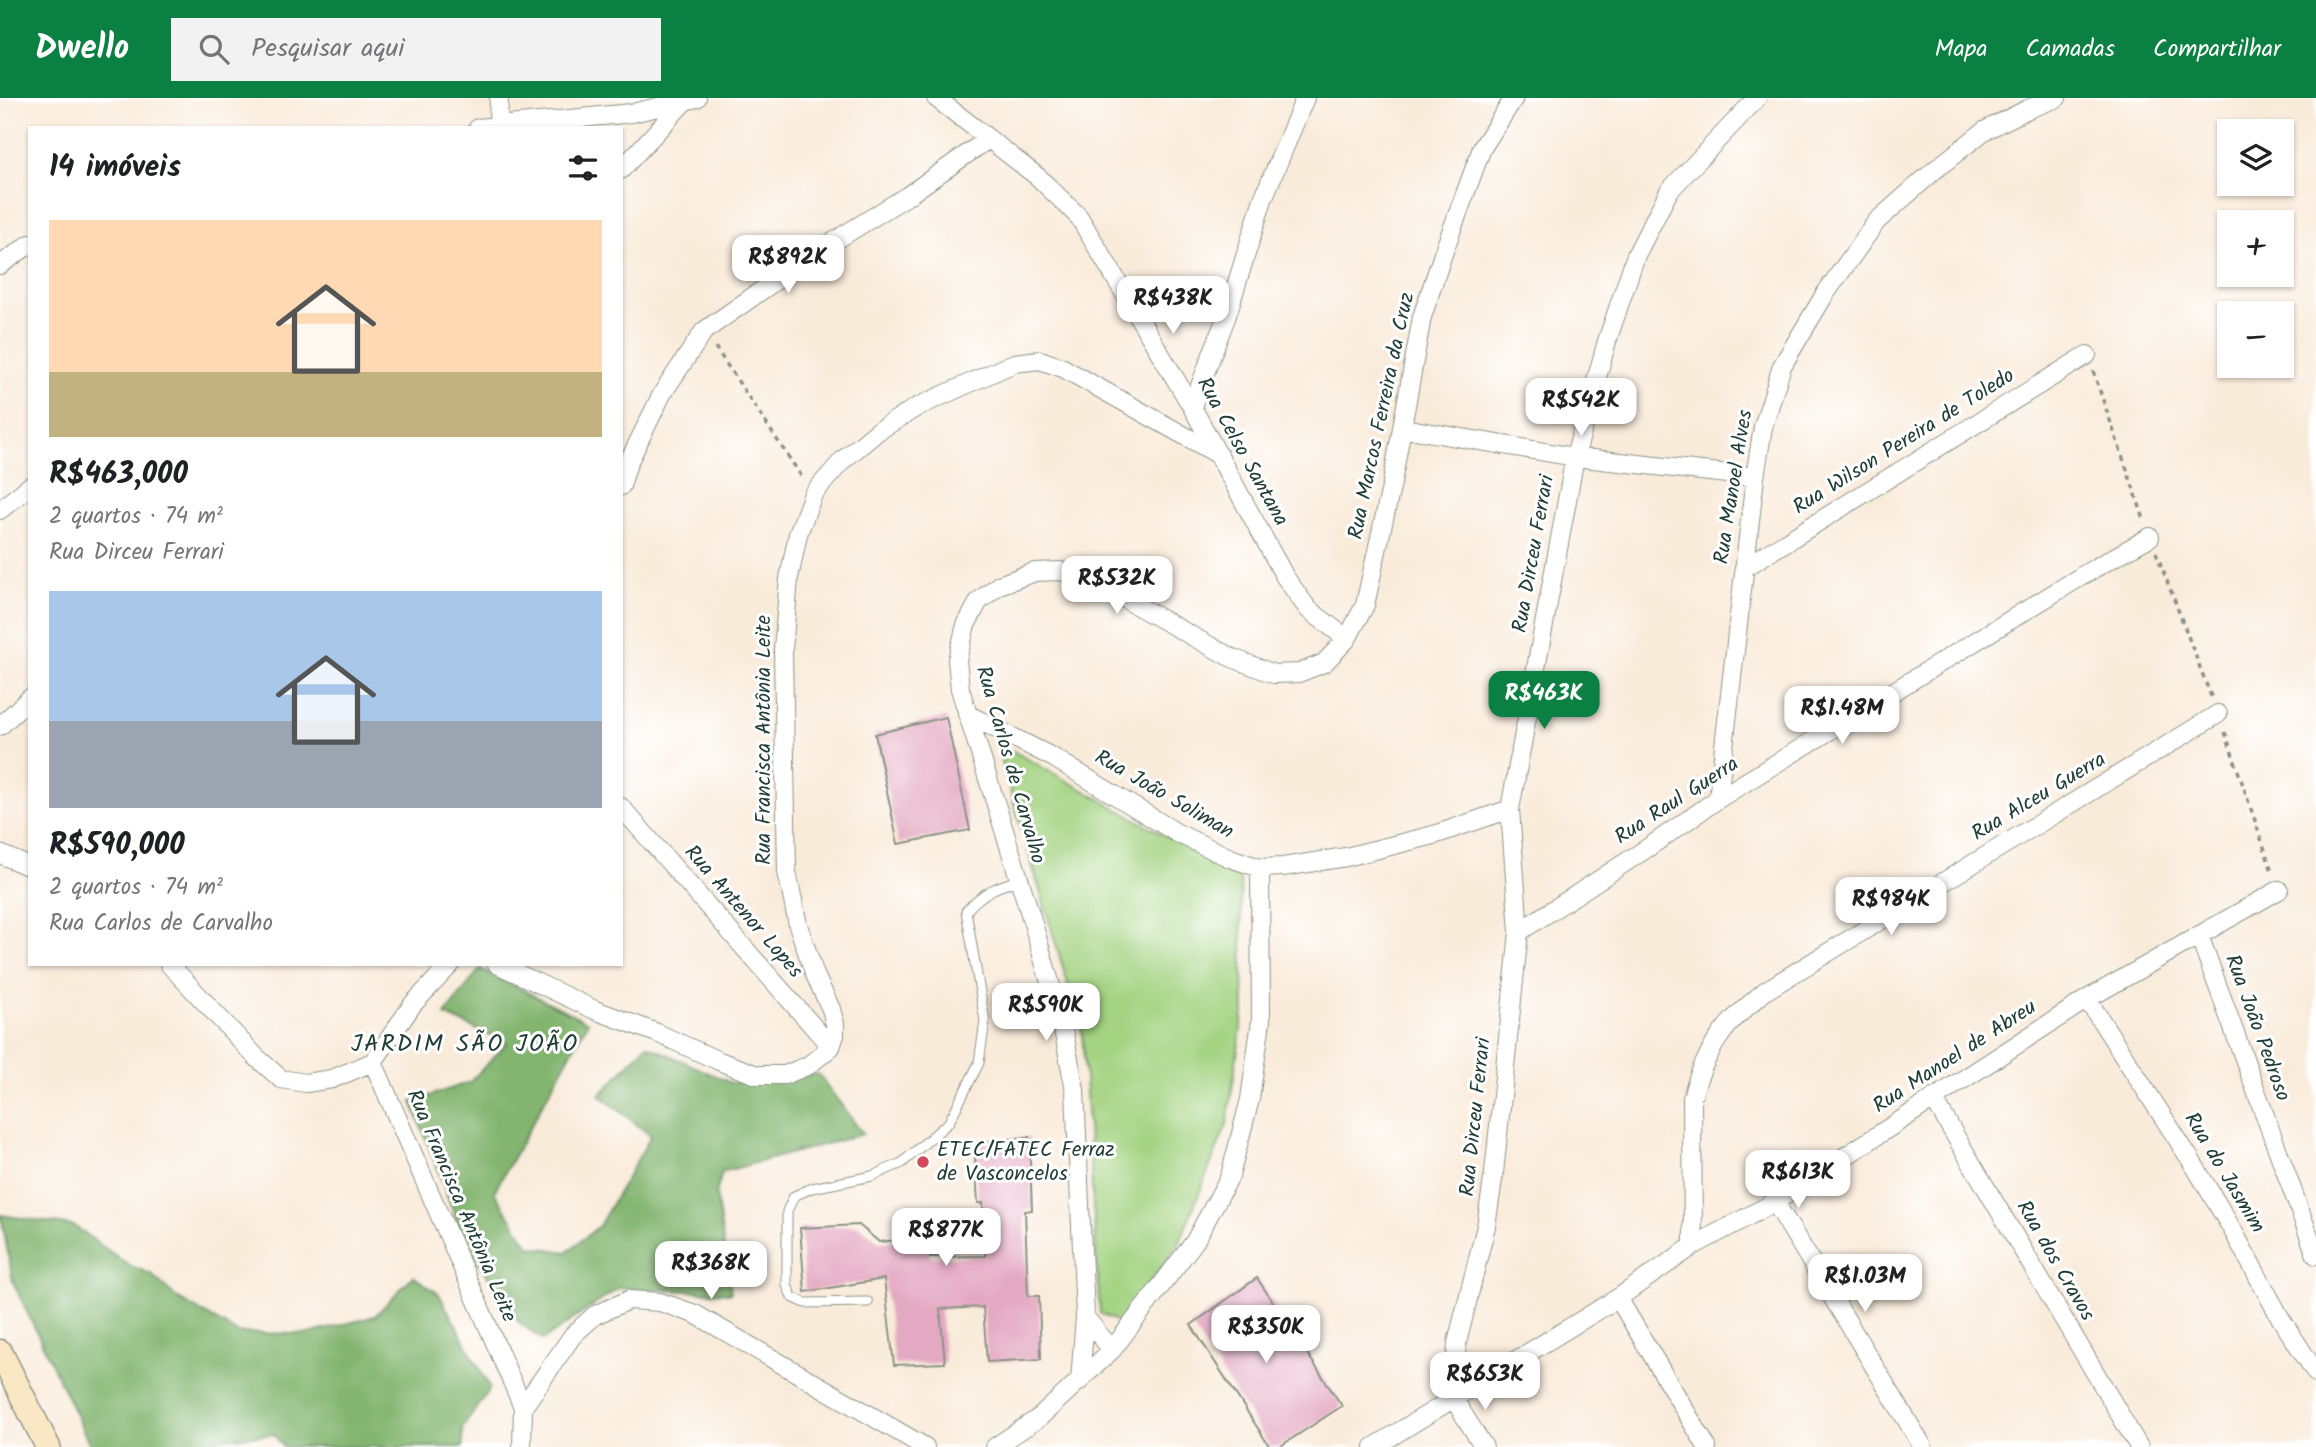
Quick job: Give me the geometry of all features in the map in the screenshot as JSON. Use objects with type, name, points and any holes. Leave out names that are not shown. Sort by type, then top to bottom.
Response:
[{"type":"main road","points":[[0,1352],[48,1447]]},
{"type":"street","points":[[498,125],[499,98]]},
{"type":"street","name":"Rua Celso Santana","points":[[936,98],[1038,177],[1079,217],[1192,407],[1284,577],[1308,609],[1348,639]]},
{"type":"street","points":[[1192,407],[1227,315],[1263,199],[1306,98]]},
{"type":"street","name":"Rua Marcos Ferreira da Cruz","points":[[1324,663],[1348,639],[1365,605],[1403,428],[1422,317],[1482,148],[1514,98]]},
{"type":"street","name":"Rua Dirceu Ferrari","points":[[1453,1398],[1457,1343],[1486,1226],[1492,1186],[1519,932],[1510,809],[1575,457],[1606,341],[1636,255],[1670,191],[1757,98]]},
{"type":"street","name":"Rua Manoel Alves","points":[[1718,799],[1755,477],[1763,427],[1782,366],[1825,294],[1877,221],[1984,131],[2057,98]]},
{"type":"street","points":[[491,126],[632,113],[690,100]]},
{"type":"street","points":[[623,168],[690,100]]},
{"type":"street","points":[[623,479],[628,463],[662,394],[704,331],[811,255],[906,196],[987,140]]},
{"type":"street","points":[[0,265],[28,245]]},
{"type":"street","name":"Rua Wilson Pereira de Toledo","points":[[1744,568],[2087,355]]},
{"type":"street","name":"Rua Francisca Antônia Leite","points":[[831,1047],[835,1024],[798,925],[787,872],[783,650],[789,578],[798,534],[813,494],[843,460],[878,431],[917,407],[1014,363],[1040,360],[1063,368],[1219,455]]},
{"type":"street","points":[[1403,428],[1575,457],[1755,477]]},
{"type":"street","points":[[0,510],[28,488]]},
{"type":"street","name":"Rua Raul Guerra","points":[[1519,932],[1649,848],[1718,799],[2150,537]]},
{"type":"street","name":"Rua Carlos de Carvalho","points":[[1080,1381],[1085,1317],[1075,1090],[1062,1024],[960,688],[957,660],[966,625],[979,601],[999,585],[1035,572],[1060,571],[1087,578],[1230,657],[1274,674],[1299,673],[1324,663]]},
{"type":"street","points":[[0,726],[28,700]]},
{"type":"street","name":"Rua João Soliman","points":[[967,714],[1054,758],[1177,833],[1230,858],[1260,868],[1346,857],[1434,835],[1510,809]]},
{"type":"street","name":"Rua Alceu Guerra","points":[[1693,1246],[1690,1116],[1692,1098],[1714,1046],[1734,1018],[1765,991],[2218,714]]},
{"type":"street","name":"Rua Antenor Lopes","points":[[623,809],[831,1047]]},
{"type":"street","points":[[0,854],[28,866]]},
{"type":"street","points":[[995,1447],[1040,1417],[1112,1350],[1195,1241],[1230,1176],[1250,1098],[1261,1021],[1260,868]]},
{"type":"street","name":"Rua Manoel de Abreu","points":[[1374,1447],[1618,1298],[1693,1246],[1775,1202],[2087,999],[2279,890]]},
{"type":"street","name":"Rua João Pedroso","points":[[2199,935],[2316,1255]]},
{"type":"street","points":[[171,966],[255,1056],[281,1079],[306,1083],[332,1079],[373,1062],[413,1004],[450,966]]},
{"type":"street","points":[[501,966],[595,1010],[757,1075],[785,1074],[809,1065],[831,1047]]},
{"type":"street","name":"Rua do Jasmim","points":[[2087,999],[2194,1165],[2281,1319],[2316,1373]]},
{"type":"street","name":"Rua Francisca Antônia Leite","points":[[373,1062],[523,1407]]},
{"type":"street","name":"Rua dos Cravos","points":[[1933,1098],[2138,1447]]},
{"type":"street","points":[[1775,1202],[1923,1447]]},
{"type":"street","points":[[1618,1298],[1707,1447]]},
{"type":"street","points":[[522,1447],[523,1407],[573,1335],[595,1315],[629,1300],[660,1302],[695,1314],[925,1447]]},
{"type":"street","points":[[1085,1317],[1112,1350]]},
{"type":"street","points":[[1453,1398],[1484,1447]]},
{"type":"lane","points":[[868,1301],[805,1303],[792,1297],[787,1285],[787,1211],[794,1196],[812,1188],[872,1176],[902,1163],[949,1122],[978,1063],[985,1021],[966,911],[978,897],[997,886],[1019,880]]},
{"type":"path","points":[[704,331],[813,494]]},
{"type":"path","points":[[2087,355],[2150,537],[2218,714],[2279,890]]},
{"type":"green space","points":[[1013,751],[1240,877],[1244,1008],[1227,1124],[1179,1243],[1120,1323],[1100,1313],[1082,1031],[1000,757]]},
{"type":"green space","points":[[480,969],[588,1022],[494,1192],[529,1246],[567,1252],[599,1226],[651,1136],[600,1095],[647,1045],[731,1083],[818,1074],[863,1134],[722,1172],[716,1194],[731,1293],[619,1288],[543,1340],[519,1322],[465,1242],[412,1102],[470,1082],[507,1043],[445,1015]]},
{"type":"green space","points":[[1,1215],[74,1226],[127,1264],[151,1274],[177,1298],[238,1333],[309,1334],[375,1316],[413,1276],[439,1294],[490,1388],[462,1429],[463,1447],[283,1447],[274,1434],[216,1439],[215,1447],[91,1447],[13,1282]]},
{"type":"building","points":[[946,717],[970,830],[898,844],[875,734]]},
{"type":"building","points":[[1029,1137],[1032,1210],[1025,1211],[1028,1296],[1039,1296],[1041,1359],[987,1362],[983,1307],[940,1309],[945,1363],[894,1365],[884,1279],[805,1292],[800,1228],[859,1225],[879,1242],[928,1237],[930,1257],[985,1256],[983,1203],[978,1203],[974,1143]]},
{"type":"building","points":[[1257,1278],[1342,1406],[1279,1447],[1270,1447],[1191,1325]]},
{"type":"place","name":"ETEC/FATEC Ferraz de Vasconcelos","points":[[923,1162]]},
{"type":"district","name":"JARDIM SÃO JOÃO","points":[[465,1044]]}]
